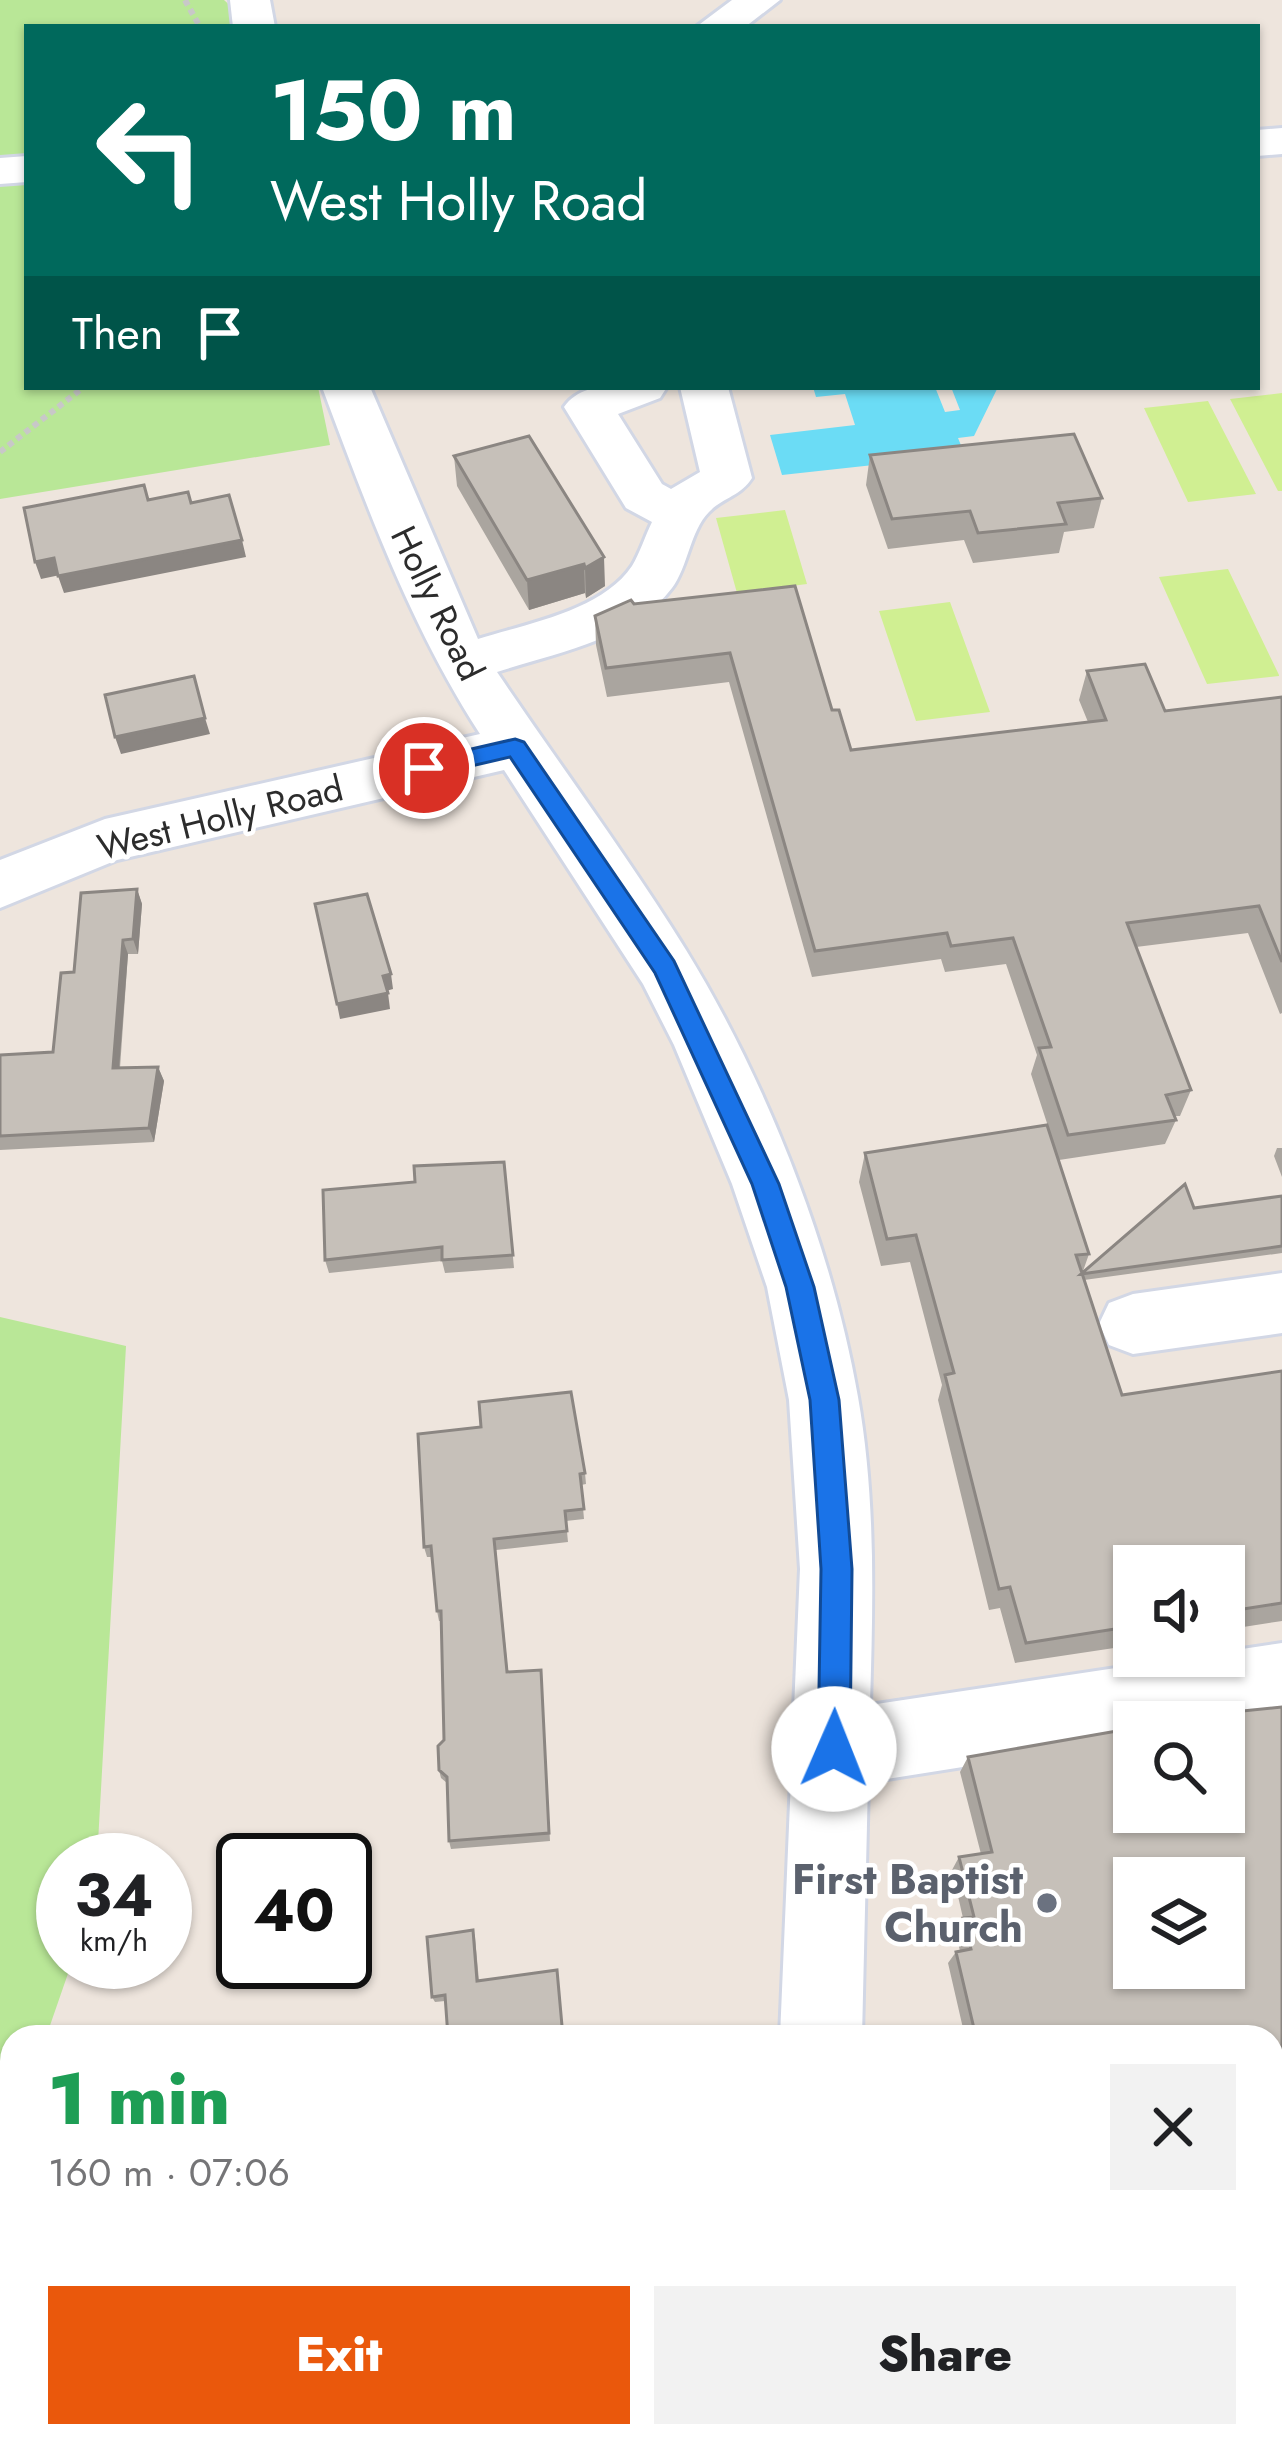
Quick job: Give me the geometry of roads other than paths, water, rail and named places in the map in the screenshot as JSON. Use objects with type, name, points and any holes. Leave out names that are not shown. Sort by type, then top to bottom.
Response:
[{"type":"street","points":[[722,24],[760,0]]},
{"type":"street","name":"Holly Road","points":[[347,390],[402,532],[462,663],[665,968],[765,1184],[800,1287],[824,1400],[836,1569],[834,1749],[822,2025]]},
{"type":"street","points":[[636,390],[589,407],[644,496],[680,516]]},
{"type":"street","points":[[462,663],[574,628],[632,599],[654,575],[686,502],[727,478],[705,390]]},
{"type":"street","name":"West Holly Road","points":[[0,885],[105,841],[515,748]]},
{"type":"street","points":[[1133,1324],[1282,1303]]},
{"type":"street","points":[[834,1749],[1282,1680]]},
{"type":"water","points":[[814,390],[936,390],[945,412],[960,410],[952,390],[997,390],[974,436],[958,438],[965,455],[782,475],[770,435],[855,425],[845,394],[816,397]]},
{"type":"place","name":"First Baptist Church","points":[[1047,1903]]}]
